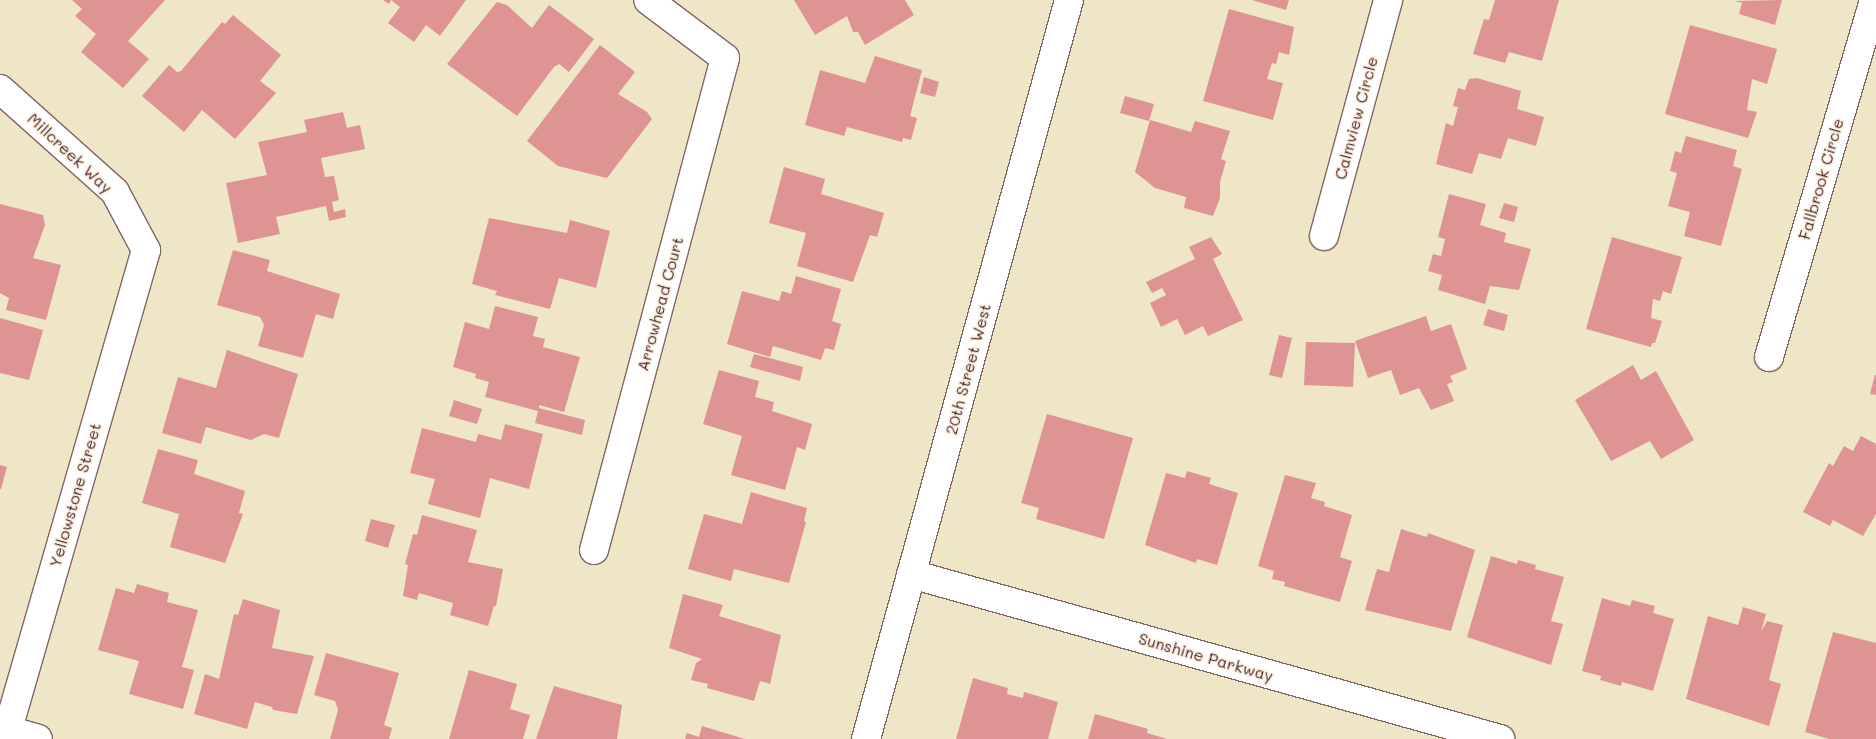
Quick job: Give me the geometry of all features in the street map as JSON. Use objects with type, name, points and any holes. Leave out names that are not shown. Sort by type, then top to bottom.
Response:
[{"type":"street","name":"Arrowhead Court","points":[[594,550],[725,58],[648,0]]},
{"type":"street","name":"20th Street West","points":[[866,739],[1069,0]]},
{"type":"street","name":"Calmview Circle","points":[[1324,236],[1388,0]]},
{"type":"street","name":"Fallbrook Circle","points":[[1769,357],[1874,0]]},
{"type":"street","name":"Millcreek Way","points":[[0,89],[115,192],[146,250]]},
{"type":"street","name":"Yellowstone Street","points":[[6,734],[146,250]]},
{"type":"street","name":"Sunshine Parkway","points":[[911,574],[1500,739]]},
{"type":"street","points":[[6,734],[38,739]]},
{"type":"building","points":[[72,0],[165,0],[128,41],[149,59],[123,88],[81,52],[96,34],[75,16],[82,9]]},
{"type":"building","points":[[383,0],[391,0],[389,4]]},
{"type":"building","points":[[391,0],[466,0],[440,36],[426,25],[414,42],[388,23],[400,7]]},
{"type":"building","points":[[794,0],[905,0],[914,15],[865,45],[858,32],[853,32],[847,16],[815,35]]},
{"type":"building","points":[[1252,0],[1289,0],[1286,10]]},
{"type":"building","points":[[1495,0],[1559,0],[1542,61],[1509,52],[1505,63],[1473,54],[1484,19],[1489,20]]},
{"type":"building","points":[[1782,0],[1775,25],[1739,14],[1742,3],[1735,1]]},
{"type":"building","points":[[497,2],[507,5],[532,28],[549,5],[594,39],[569,72],[559,64],[554,67],[517,116],[447,64]]},
{"type":"building","points":[[1229,9],[1294,27],[1289,55],[1279,52],[1276,64],[1272,63],[1267,79],[1283,83],[1273,120],[1203,101]]},
{"type":"building","points":[[233,15],[281,55],[260,81],[276,93],[235,139],[202,110],[184,132],[142,96],[169,65],[177,72],[181,71],[222,22],[225,24]]},
{"type":"building","points":[[1690,25],[1777,49],[1767,84],[1752,79],[1747,110],[1757,112],[1748,138],[1665,114]]},
{"type":"building","points":[[600,45],[635,72],[618,94],[647,112],[652,119],[607,178],[558,166],[527,141]]},
{"type":"building","points":[[875,56],[922,70],[910,116],[917,118],[911,140],[903,138],[902,142],[847,127],[844,136],[805,125],[820,70],[865,83]]},
{"type":"building","points":[[924,77],[939,82],[935,97],[920,93]]},
{"type":"building","points":[[1477,78],[1521,91],[1517,109],[1544,117],[1536,146],[1508,138],[1501,159],[1479,153],[1472,174],[1436,164],[1446,123],[1453,126],[1458,107],[1453,106],[1458,88],[1465,90],[1469,79]]},
{"type":"building","points":[[1125,96],[1154,104],[1149,121],[1120,113]]},
{"type":"building","points":[[343,112],[347,128],[360,125],[365,149],[321,158],[325,177],[334,176],[339,200],[332,202],[334,212],[345,209],[346,217],[329,221],[326,206],[276,217],[280,234],[238,243],[226,183],[267,175],[258,142],[307,132],[304,120]]},
{"type":"building","points":[[1150,120],[1191,132],[1195,121],[1230,131],[1221,159],[1226,161],[1220,182],[1220,198],[1213,216],[1184,208],[1186,197],[1155,188],[1135,172]]},
{"type":"building","points":[[1686,136],[1737,150],[1733,166],[1742,169],[1721,246],[1684,236],[1690,212],[1668,206],[1677,173],[1670,171],[1675,151],[1681,153]]},
{"type":"building","points":[[784,167],[825,179],[821,194],[884,213],[877,237],[870,235],[853,282],[797,266],[806,233],[769,223]]},
{"type":"building","points":[[1449,194],[1486,204],[1480,225],[1506,233],[1504,242],[1531,249],[1519,290],[1490,286],[1485,304],[1438,290],[1442,275],[1428,271],[1433,254],[1441,256],[1445,239],[1438,237]]},
{"type":"building","points":[[1504,203],[1518,207],[1514,222],[1499,218]]},
{"type":"building","points":[[0,204],[43,215],[45,225],[33,258],[61,265],[46,320],[6,310],[9,298],[0,293]]},
{"type":"building","points":[[489,218],[567,233],[570,220],[610,231],[596,288],[559,278],[550,309],[495,295],[497,291],[472,284]]},
{"type":"building","points":[[1211,237],[1222,254],[1213,259],[1243,320],[1208,336],[1203,326],[1185,335],[1177,319],[1161,327],[1150,303],[1166,295],[1162,288],[1152,293],[1146,282],[1195,259],[1189,247]]},
{"type":"building","points":[[1612,237],[1682,257],[1671,294],[1663,291],[1660,301],[1653,299],[1651,318],[1662,321],[1655,343],[1652,343],[1651,347],[1586,329]]},
{"type":"building","points":[[233,250],[270,260],[267,271],[340,294],[333,319],[316,314],[303,358],[258,346],[264,325],[260,317],[217,305]]},
{"type":"building","points":[[796,276],[841,289],[832,321],[841,324],[834,350],[825,348],[821,360],[773,346],[770,357],[727,344],[742,291],[779,301],[782,291],[791,294]]},
{"type":"building","points":[[495,306],[538,317],[533,336],[545,339],[543,347],[580,357],[564,412],[539,405],[539,408],[585,420],[582,435],[535,423],[538,411],[485,397],[489,382],[475,378],[476,374],[453,367],[465,322],[489,329]]},
{"type":"building","points":[[1488,309],[1508,315],[1504,331],[1483,325]]},
{"type":"building","points":[[1426,316],[1431,331],[1451,324],[1467,369],[1450,376],[1453,382],[1447,384],[1454,401],[1431,410],[1419,388],[1400,395],[1391,370],[1368,378],[1355,341]]},
{"type":"building","points":[[0,318],[43,330],[29,380],[0,373]]},
{"type":"building","points":[[1279,335],[1292,338],[1282,378],[1269,375]]},
{"type":"building","points":[[1306,342],[1355,343],[1353,387],[1304,385]]},
{"type":"building","points":[[227,350],[298,374],[279,438],[264,434],[251,440],[206,427],[201,444],[162,433],[178,377],[216,388]]},
{"type":"building","points":[[754,354],[803,367],[800,381],[750,367]]},
{"type":"building","points":[[1633,365],[1641,380],[1656,371],[1694,440],[1661,459],[1650,441],[1611,461],[1575,400]]},
{"type":"building","points":[[719,370],[759,381],[755,397],[774,402],[772,411],[812,424],[805,450],[797,447],[785,490],[731,475],[742,436],[703,424]]},
{"type":"building","points":[[1876,375],[1876,395],[1870,394]]},
{"type":"building","points":[[454,400],[482,409],[477,424],[449,416]]},
{"type":"building","points":[[1047,414],[1133,438],[1104,539],[1036,519],[1039,508],[1021,503]]},
{"type":"building","points":[[505,424],[543,434],[529,489],[490,478],[480,518],[428,504],[435,479],[410,473],[422,428],[476,442],[478,434],[501,440]]},
{"type":"building","points":[[1861,436],[1876,444],[1876,514],[1863,536],[1833,520],[1830,526],[1803,512],[1829,463],[1833,466],[1844,446],[1853,451]]},
{"type":"building","points":[[158,449],[198,460],[194,474],[245,491],[239,513],[243,514],[225,563],[170,547],[179,514],[142,503]]},
{"type":"building","points":[[0,465],[7,467],[1,489],[0,489]]},
{"type":"building","points":[[1187,471],[1211,478],[1209,484],[1238,493],[1217,565],[1197,559],[1196,563],[1145,545],[1166,473],[1185,478]]},
{"type":"building","points":[[1285,475],[1316,483],[1311,498],[1325,502],[1324,506],[1352,515],[1340,557],[1352,561],[1340,602],[1284,586],[1285,582],[1272,579],[1274,571],[1258,566]]},
{"type":"building","points":[[751,492],[807,508],[804,521],[806,522],[789,583],[734,569],[731,581],[688,569],[704,514],[742,524]]},
{"type":"building","points":[[422,515],[477,530],[468,562],[503,569],[496,606],[494,606],[488,626],[450,615],[453,603],[419,593],[417,600],[403,596],[408,565],[405,564],[413,534],[417,535]]},
{"type":"building","points":[[371,519],[395,525],[388,548],[365,541]]},
{"type":"building","points":[[1401,529],[1427,537],[1428,533],[1475,550],[1451,631],[1365,610],[1377,569],[1389,572]]},
{"type":"building","points":[[1491,556],[1517,564],[1518,560],[1536,565],[1535,569],[1564,577],[1551,621],[1563,624],[1551,665],[1467,637]]},
{"type":"building","points":[[137,584],[169,593],[167,602],[198,610],[182,667],[194,670],[183,709],[129,694],[139,661],[98,650],[116,588],[134,593]]},
{"type":"building","points":[[683,594],[723,605],[719,616],[781,635],[770,684],[760,681],[754,701],[707,688],[708,684],[691,680],[696,663],[702,659],[669,648]]},
{"type":"building","points":[[1602,598],[1630,606],[1632,600],[1655,606],[1653,613],[1674,619],[1653,691],[1622,682],[1621,686],[1600,680],[1601,676],[1582,671]]},
{"type":"building","points":[[243,599],[280,610],[272,648],[314,656],[297,714],[273,710],[272,707],[255,702],[247,729],[194,714],[205,674],[219,679],[234,614],[238,615]]},
{"type":"building","points":[[1743,607],[1766,614],[1761,632],[1767,621],[1783,625],[1769,680],[1781,684],[1769,726],[1686,699],[1708,616],[1738,625]]},
{"type":"building","points":[[1833,632],[1876,643],[1876,739],[1829,739],[1805,732]]},
{"type":"building","points":[[326,653],[399,673],[384,725],[392,728],[389,739],[330,739],[338,710],[335,701],[314,695]]},
{"type":"building","points":[[469,670],[517,684],[510,709],[530,715],[523,739],[449,739]]},
{"type":"building","points":[[973,678],[1008,688],[1007,694],[1023,698],[1024,692],[1058,702],[1048,739],[956,739]]},
{"type":"building","points":[[554,686],[622,705],[617,739],[536,739]]},
{"type":"building","points":[[1095,714],[1148,729],[1147,733],[1167,739],[1088,739]]},
{"type":"building","points":[[702,726],[745,739],[685,739],[687,733],[699,737]]}]
